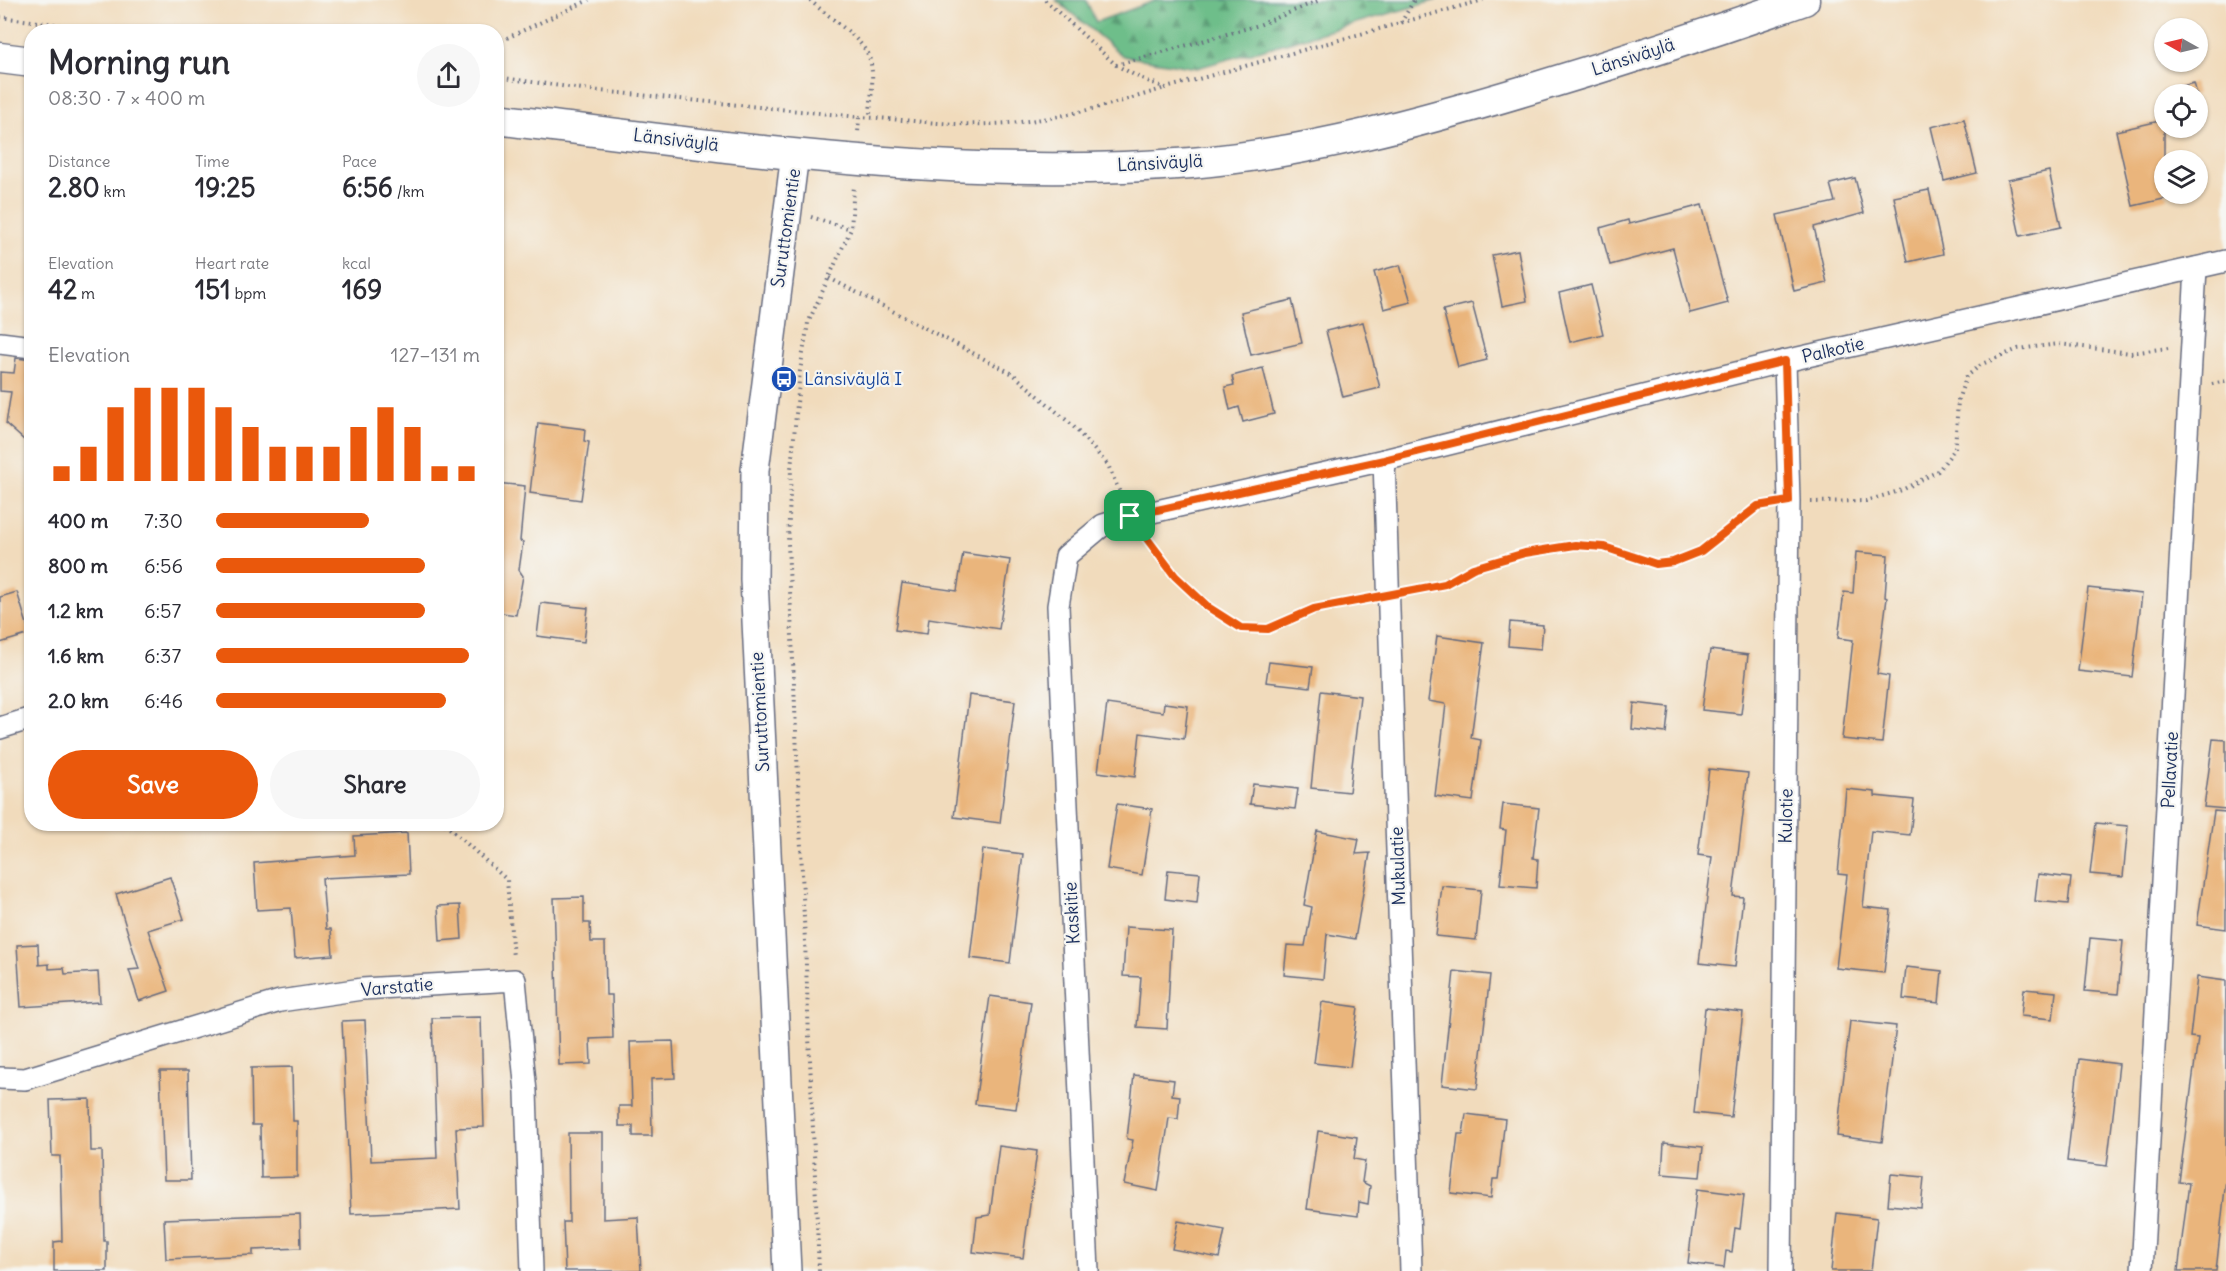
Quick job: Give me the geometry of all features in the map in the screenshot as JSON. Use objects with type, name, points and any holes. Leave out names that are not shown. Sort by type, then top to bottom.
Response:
[{"type":"main road","name":"Länsiväylä","points":[[504,119],[856,161],[1039,168],[1191,163],[1249,156],[1393,128],[1454,112],[1642,55],[1804,0]]},
{"type":"main road","points":[[0,58],[24,61]]},
{"type":"street","name":"Suruttomientie","points":[[787,1271],[754,579],[755,470],[795,154]]},
{"type":"street","name":"Palkotie","points":[[1066,556],[1103,525],[1130,516],[1384,460],[1785,361],[2226,261]]},
{"type":"street","name":"Pellavatie","points":[[2142,1271],[2196,268]]},
{"type":"street","points":[[0,343],[24,345]]},
{"type":"street","name":"Kulotie","points":[[1781,1271],[1789,501],[1785,361]]},
{"type":"street","name":"Mukulatie","points":[[1384,460],[1411,1271]]},
{"type":"street","name":"Kaskitie","points":[[1066,556],[1058,606],[1089,1271]]},
{"type":"street","points":[[0,728],[24,720]]},
{"type":"street","points":[[515,980],[526,1092],[532,1271]]},
{"type":"street","name":"Varstatie","points":[[0,1078],[25,1079],[280,1001],[362,989],[515,980]]},
{"type":"path","points":[[504,39],[589,0]]},
{"type":"path","points":[[810,0],[866,50],[871,61],[870,118]]},
{"type":"path","points":[[1045,0],[1116,65],[1166,88]]},
{"type":"path","points":[[1116,65],[1259,25],[1320,0]]},
{"type":"path","points":[[1401,24],[1414,0]]},
{"type":"path","points":[[859,117],[988,124],[1021,123],[1118,103],[1483,0]]},
{"type":"path","points":[[0,17],[54,24]]},
{"type":"path","points":[[788,215],[819,218],[851,229]]},
{"type":"path","points":[[829,278],[1013,374],[1072,425],[1108,465],[1130,516],[1175,576],[1208,607],[1241,628],[1268,629],[1314,609],[1445,584],[1473,568],[1525,553],[1575,545],[1604,547],[1656,564],[1673,562],[1701,551],[1758,506],[1789,501],[1866,501],[1902,490],[1938,471],[1955,449],[1958,400],[1966,377],[1982,364],[2018,349],[2059,344],[2131,353],[2192,344]]},
{"type":"path","points":[[453,831],[507,880],[515,980]]},
{"type":"green space","points":[[1056,0],[1086,0],[1096,22],[1157,0],[1437,0],[1197,68],[1123,56]]},
{"type":"building","points":[[1964,119],[1977,173],[1944,181],[1931,127]]},
{"type":"building","points":[[2154,122],[2154,138],[2164,138],[2164,150],[2154,150],[2154,201],[2133,206],[2116,131]]},
{"type":"building","points":[[2049,171],[2061,227],[2020,236],[2008,180]]},
{"type":"building","points":[[1855,178],[1864,213],[1814,227],[1827,283],[1794,291],[1777,215],[1835,202],[1830,184]]},
{"type":"building","points":[[1929,190],[1943,254],[1908,262],[1894,197]]},
{"type":"building","points":[[1702,205],[1728,303],[1690,313],[1673,248],[1610,265],[1600,228],[1628,220],[1629,224]]},
{"type":"building","points":[[1518,250],[1527,301],[1502,306],[1492,255]]},
{"type":"building","points":[[1400,265],[1411,302],[1384,309],[1374,272]]},
{"type":"building","points":[[1591,285],[1603,334],[1570,342],[1559,293]]},
{"type":"building","points":[[1292,300],[1302,343],[1251,355],[1241,312]]},
{"type":"building","points":[[1472,303],[1487,360],[1458,367],[1443,310]]},
{"type":"building","points":[[1363,322],[1380,388],[1343,397],[1326,331]]},
{"type":"building","points":[[16,358],[24,359],[24,440],[6,424],[11,392],[0,391],[0,372],[14,373]]},
{"type":"building","points":[[1263,368],[1274,414],[1243,422],[1239,407],[1230,410],[1225,387],[1234,385],[1232,376]]},
{"type":"building","points":[[538,423],[585,429],[584,441],[589,442],[581,500],[530,493]]},
{"type":"building","points":[[504,484],[525,486],[520,541],[523,542],[519,570],[523,576],[516,615],[504,613]]},
{"type":"building","points":[[1856,552],[1888,555],[1885,597],[1887,598],[1877,674],[1889,676],[1882,743],[1842,739],[1853,640],[1838,638],[1844,592],[1853,593]]},
{"type":"building","points":[[963,553],[1010,560],[999,629],[929,618],[927,634],[895,630],[902,583],[957,591]]},
{"type":"building","points":[[2088,588],[2142,594],[2132,677],[2078,671]]},
{"type":"building","points":[[17,592],[24,615],[24,636],[0,643],[0,597]]},
{"type":"building","points":[[541,603],[588,608],[584,642],[537,636]]},
{"type":"building","points":[[1510,622],[1543,625],[1541,649],[1508,646]]},
{"type":"building","points":[[1437,636],[1484,643],[1471,738],[1481,740],[1473,801],[1435,796],[1446,704],[1428,701]]},
{"type":"building","points":[[1710,650],[1748,655],[1741,714],[1702,710]]},
{"type":"building","points":[[1269,662],[1313,667],[1310,687],[1266,682]]},
{"type":"building","points":[[1321,691],[1360,696],[1349,792],[1311,788]]},
{"type":"building","points":[[969,695],[1015,701],[1000,823],[954,817]]},
{"type":"building","points":[[1164,703],[1188,706],[1184,739],[1140,733],[1135,777],[1098,772],[1107,704],[1163,712]]},
{"type":"building","points":[[1634,703],[1669,707],[1666,733],[1632,729]]},
{"type":"building","points":[[2213,739],[2226,740],[2226,809],[2204,807]]},
{"type":"building","points":[[1709,769],[1748,773],[1733,896],[1743,897],[1735,967],[1699,963],[1712,857],[1698,855]]},
{"type":"building","points":[[1253,784],[1298,789],[1295,809],[1250,804]]},
{"type":"building","points":[[1846,789],[1875,792],[1875,796],[1914,800],[1910,835],[1871,831],[1863,907],[1891,910],[1884,973],[1836,968],[1847,875],[1838,874]]},
{"type":"building","points":[[1117,804],[1152,809],[1142,875],[1107,869]]},
{"type":"building","points":[[1503,804],[1539,808],[1533,858],[1538,859],[1536,888],[1500,885],[1506,830],[1500,829]]},
{"type":"building","points":[[2214,811],[2226,812],[2226,929],[2197,925]]},
{"type":"building","points":[[2096,823],[2128,826],[2123,877],[2090,874]]},
{"type":"building","points":[[1317,831],[1359,839],[1356,854],[1370,853],[1355,939],[1327,934],[1323,979],[1284,975],[1287,945],[1305,946],[1312,907],[1304,905]]},
{"type":"building","points":[[407,833],[409,874],[322,878],[326,929],[331,929],[333,955],[295,958],[291,908],[257,910],[254,863],[355,855],[354,836]]},
{"type":"building","points":[[983,849],[1023,854],[1010,963],[970,958]]},
{"type":"building","points":[[1168,870],[1200,873],[1197,903],[1165,899]]},
{"type":"building","points":[[2038,874],[2071,878],[2068,904],[2035,901]]},
{"type":"building","points":[[170,877],[184,919],[148,930],[169,991],[139,1001],[129,970],[139,969],[116,894]]},
{"type":"building","points":[[1442,886],[1481,890],[1476,940],[1436,936]]},
{"type":"building","points":[[584,897],[584,923],[590,923],[591,942],[605,942],[606,995],[612,995],[613,1038],[590,1039],[591,1064],[559,1065],[554,898]]},
{"type":"building","points":[[460,905],[462,939],[440,941],[438,906]]},
{"type":"building","points":[[1126,927],[1172,930],[1167,1029],[1137,1027],[1141,977],[1123,976]]},
{"type":"building","points":[[2090,938],[2123,941],[2118,994],[2085,991]]},
{"type":"building","points":[[38,944],[39,965],[49,964],[49,969],[64,968],[65,974],[98,972],[100,1002],[21,1007],[17,945]]},
{"type":"building","points":[[1906,967],[1942,971],[1939,1003],[1903,999]]},
{"type":"building","points":[[1454,971],[1490,975],[1477,1089],[1442,1085]]},
{"type":"building","points":[[2197,977],[2226,981],[2226,1179],[2216,1271],[2178,1271],[2189,1183],[2179,1182],[2198,1038],[2190,1037]]},
{"type":"building","points":[[2024,989],[2056,992],[2053,1019],[2021,1016]]},
{"type":"building","points":[[990,996],[1031,1002],[1016,1109],[975,1104]]},
{"type":"building","points":[[1322,1002],[1358,1007],[1350,1067],[1314,1063]]},
{"type":"building","points":[[1705,1008],[1743,1012],[1731,1117],[1694,1113]]},
{"type":"building","points":[[481,1017],[484,1127],[456,1128],[460,1209],[351,1214],[342,1021],[365,1020],[371,1161],[437,1158],[432,1018]]},
{"type":"building","points":[[1850,1021],[1896,1026],[1882,1142],[1837,1136]]},
{"type":"building","points":[[673,1041],[675,1078],[651,1079],[652,1136],[633,1136],[633,1126],[619,1126],[619,1106],[632,1106],[630,1042]]},
{"type":"building","points":[[2079,1059],[2119,1064],[2107,1166],[2067,1161]]},
{"type":"building","points":[[292,1067],[293,1121],[297,1121],[297,1177],[261,1178],[260,1125],[252,1125],[251,1068]]},
{"type":"building","points":[[160,1071],[188,1071],[191,1180],[164,1180]]},
{"type":"building","points":[[1134,1075],[1174,1080],[1172,1095],[1180,1096],[1178,1119],[1169,1118],[1158,1191],[1124,1184],[1133,1140],[1127,1139]]},
{"type":"building","points":[[90,1099],[91,1151],[102,1151],[107,1271],[54,1271],[54,1242],[62,1241],[60,1156],[52,1156],[50,1100]]},
{"type":"building","points":[[1466,1114],[1505,1119],[1498,1179],[1493,1179],[1491,1198],[1451,1193],[1458,1134],[1463,1134]]},
{"type":"building","points":[[1318,1131],[1357,1137],[1354,1159],[1365,1161],[1362,1182],[1370,1186],[1368,1204],[1359,1202],[1358,1216],[1307,1209]]},
{"type":"building","points":[[568,1133],[603,1133],[603,1219],[638,1217],[641,1271],[565,1271],[563,1222],[569,1222]]},
{"type":"building","points":[[1664,1143],[1703,1147],[1700,1177],[1662,1174]]},
{"type":"building","points":[[999,1146],[1037,1151],[1023,1258],[973,1252],[977,1217],[990,1215]]},
{"type":"building","points":[[1891,1174],[1924,1177],[1921,1208],[1888,1205]]},
{"type":"building","points":[[1697,1189],[1744,1195],[1740,1229],[1735,1228],[1732,1252],[1726,1251],[1724,1268],[1688,1263]]},
{"type":"building","points":[[1837,1213],[1877,1218],[1871,1271],[1831,1271]]},
{"type":"building","points":[[300,1214],[301,1248],[253,1250],[253,1255],[166,1259],[164,1219]]},
{"type":"building","points":[[1178,1221],[1225,1230],[1219,1258],[1172,1249]]},
{"type":"place","name":"Länsiväylä I","points":[[784,379]]},
{"type":"route","points":[[1785,361],[1789,501],[1758,506],[1701,551],[1673,562],[1656,564],[1604,547],[1575,545],[1525,553],[1473,568],[1445,584],[1314,609],[1268,629],[1241,628],[1208,607],[1175,576],[1130,516],[1384,460],[1785,361]]}]
